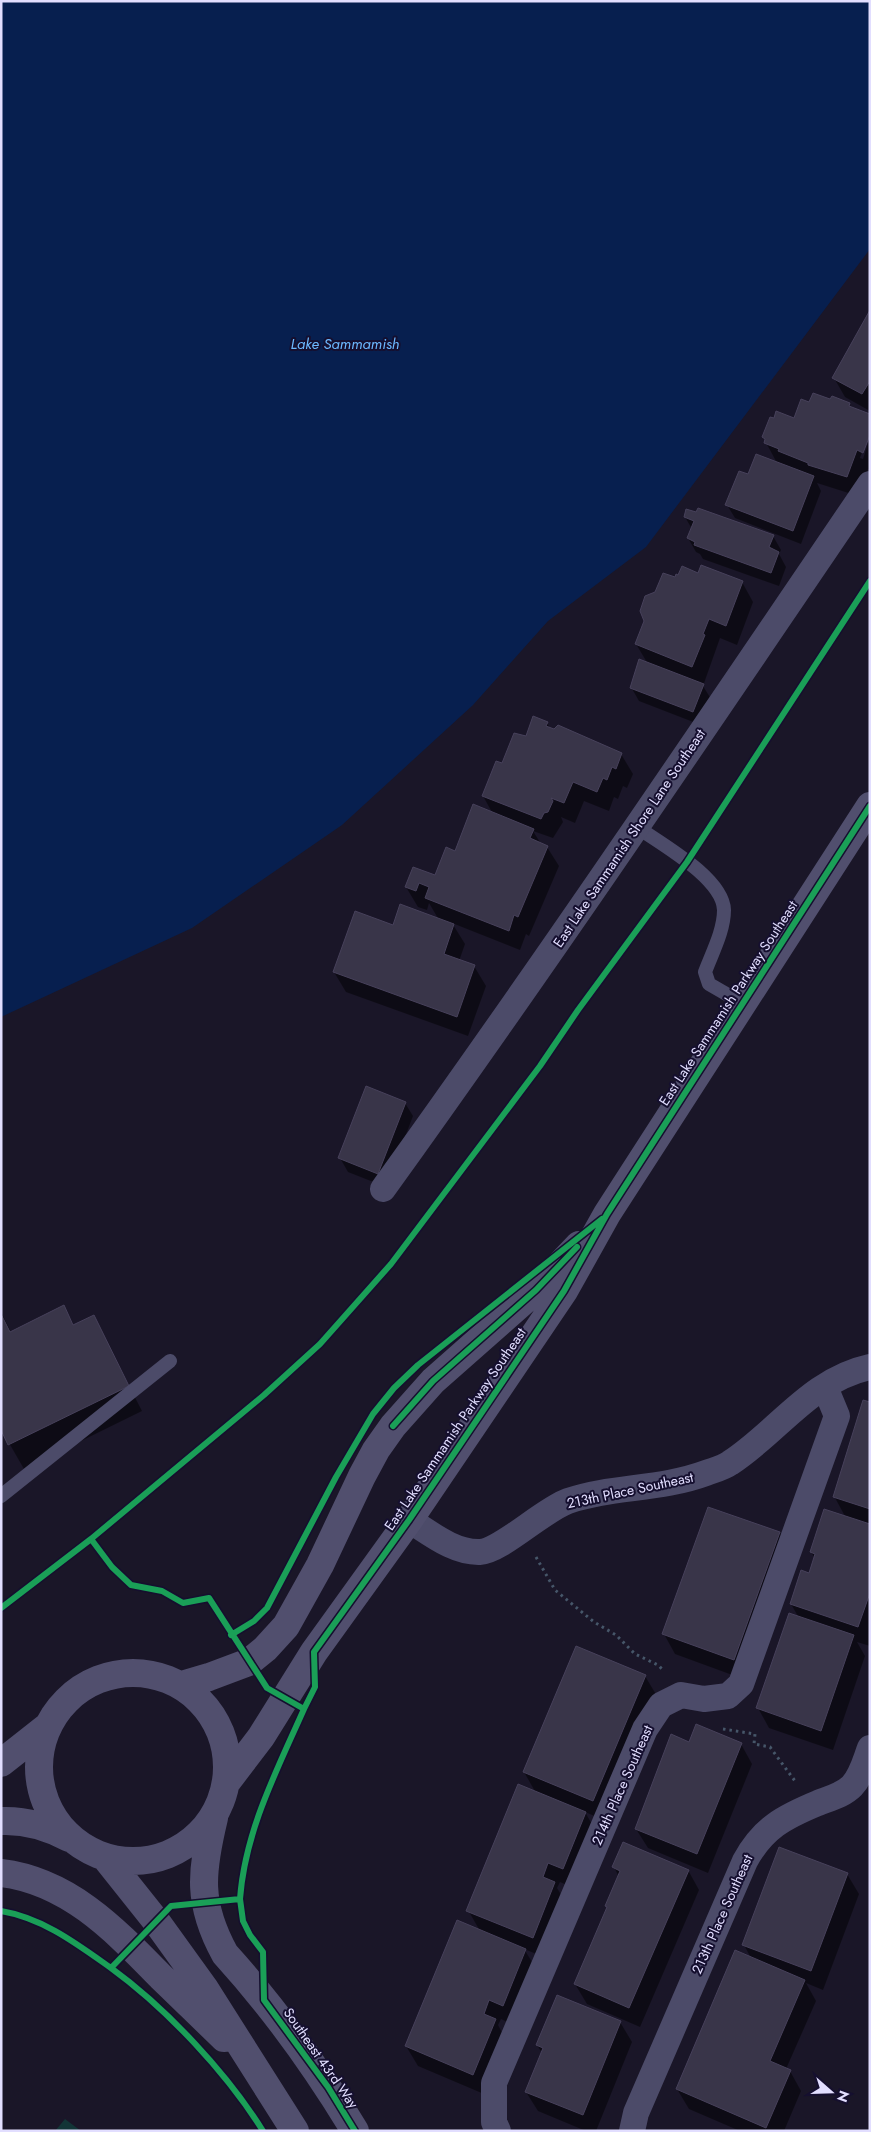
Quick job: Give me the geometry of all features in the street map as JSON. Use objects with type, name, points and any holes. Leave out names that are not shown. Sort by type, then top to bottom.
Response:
[{"type":"main road","name":"East Lake Sammamish Parkway Southeast","points":[[226,1783],[261,1736],[324,1638],[409,1520],[564,1291],[607,1214],[870,807]]},
{"type":"main road","name":"East Lake Sammamish Parkway Southeast","points":[[182,1685],[209,1678],[249,1662],[265,1649],[290,1618],[320,1565],[362,1476],[376,1450],[393,1426],[433,1381],[536,1290],[607,1214]]},
{"type":"main road","points":[[1,1763],[48,1726],[67,1700],[92,1682],[121,1673],[152,1674],[182,1685],[203,1704],[219,1727],[227,1755],[226,1783],[215,1814],[200,1834],[179,1850],[155,1859],[130,1862],[105,1858],[40,1825],[19,1821],[1,1821]]},
{"type":"main road","points":[[48,1726],[41,1750],[39,1776],[45,1801],[57,1824],[76,1842]]},
{"type":"main road","name":"Southeast 43rd Way","points":[[215,1814],[204,1867],[204,1888],[209,1921],[216,1937],[225,1954],[296,2042],[328,2087],[355,2131]]},
{"type":"main road","points":[[105,1858],[156,1921],[205,1989],[295,2131]]},
{"type":"main road","points":[[1,1873],[43,1883],[78,1902],[105,1922],[254,2067]]},
{"type":"street","name":"East Lake Sammamish Shore Lane Southeast","points":[[383,1189],[637,827],[870,484]]},
{"type":"street","name":"213th Place Southeast","points":[[409,1520],[448,1544],[468,1551],[482,1552],[494,1548],[543,1515],[568,1501],[669,1484],[728,1464],[749,1450],[791,1410],[825,1387],[857,1370],[870,1367]]},
{"type":"street","name":"214th Place Southeast","points":[[498,2131],[494,2122],[494,2083],[645,1729],[661,1705],[682,1695],[704,1699],[728,1696],[741,1684],[837,1416],[825,1387]]},
{"type":"street","name":"213th Place Southeast","points":[[632,2131],[636,2113],[745,1861],[754,1846],[764,1833],[795,1813],[839,1796],[852,1786],[860,1774],[870,1748]]},
{"type":"lane","points":[[637,827],[706,876],[717,891],[724,908],[722,926],[704,972],[709,984],[742,1003]]},
{"type":"lane","points":[[1,1496],[170,1361]]},
{"type":"green space","points":[[65,2119],[81,2131],[55,2131]]},
{"type":"water","name":"Lake Sammamish","points":[[1,1],[870,1],[870,249],[646,547],[548,621],[473,705],[342,825],[192,928],[1,1017]]},
{"type":"building","points":[[870,310],[870,381],[862,394],[832,378]]},
{"type":"building","points":[[813,393],[830,399],[832,396],[850,403],[849,406],[870,414],[870,435],[863,453],[857,450],[847,477],[808,465],[808,463],[764,443],[765,439],[762,437],[770,417],[774,418],[776,411],[794,418],[801,399],[809,402]]},
{"type":"building","points":[[756,454],[814,476],[793,531],[725,505],[739,471],[748,474]]},
{"type":"building","points":[[698,508],[774,535],[769,547],[779,552],[771,573],[694,545],[695,542],[687,538],[694,521],[684,517],[686,509],[696,512]]},
{"type":"building","points":[[701,565],[743,581],[726,626],[709,619],[703,634],[705,635],[692,667],[635,644],[644,621],[640,611],[645,596],[655,592],[663,573],[675,577],[682,566],[698,573]]},
{"type":"building","points":[[639,659],[704,684],[693,712],[630,688]]},
{"type":"building","points":[[533,716],[548,722],[546,726],[554,729],[558,725],[622,753],[616,769],[612,767],[607,780],[603,778],[597,792],[573,782],[564,803],[551,798],[553,801],[548,812],[544,813],[541,819],[482,796],[496,761],[502,763],[514,733],[526,736]]},
{"type":"building","points":[[473,804],[534,829],[530,838],[548,846],[518,917],[514,915],[509,931],[425,898],[429,887],[419,883],[416,891],[405,887],[413,867],[435,875],[446,847],[455,851]]},
{"type":"building","points":[[400,904],[454,924],[444,954],[475,965],[457,1017],[333,972],[355,911],[393,925]]},
{"type":"building","points":[[366,1086],[406,1102],[378,1174],[338,1158]]},
{"type":"building","points":[[64,1305],[73,1325],[94,1315],[129,1386],[8,1445],[1,1430],[1,1314],[10,1332]]},
{"type":"building","points":[[863,1400],[870,1402],[870,1509],[833,1497]]},
{"type":"building","points":[[708,1507],[780,1532],[734,1660],[662,1634]]},
{"type":"building","points":[[824,1509],[870,1524],[870,1593],[858,1627],[790,1604],[801,1570],[809,1573],[815,1554],[810,1552]]},
{"type":"building","points":[[789,1613],[854,1635],[821,1731],[756,1708]]},
{"type":"building","points":[[576,1646],[646,1675],[593,1801],[523,1772]]},
{"type":"building","points":[[696,1724],[742,1743],[697,1854],[635,1829],[671,1734],[689,1742]]},
{"type":"building","points":[[518,1784],[586,1812],[563,1869],[548,1863],[543,1877],[555,1882],[533,1938],[466,1911]]},
{"type":"building","points":[[623,1842],[689,1870],[629,2008],[574,1984],[607,1907],[605,1906],[620,1871],[612,1867]]},
{"type":"building","points":[[779,1847],[848,1873],[811,1971],[742,1945]]},
{"type":"building","points":[[457,1920],[526,1949],[503,2006],[489,2000],[484,2014],[496,2019],[473,2075],[405,2046]]},
{"type":"building","points":[[735,1950],[805,1980],[770,2061],[791,2070],[766,2128],[676,2089]]},
{"type":"building","points":[[557,1995],[621,2021],[583,2115],[525,2092],[543,2048],[536,2045]]},
{"type":"cycle path","points":[[1,1608],[91,1539],[264,1395],[320,1344],[391,1264],[540,1066],[578,1010],[687,862],[870,581]]},
{"type":"cycle path","points":[[304,1709],[315,1687],[314,1652],[409,1520],[564,1291],[607,1214],[870,806]]},
{"type":"cycle path","points":[[231,1635],[254,1621],[267,1608],[336,1477],[373,1414],[394,1388],[418,1365],[602,1219]]},
{"type":"cycle path","points":[[393,1426],[433,1381],[536,1290],[577,1247]]},
{"type":"cycle path","points":[[1,1911],[31,1919],[59,1933],[111,1968],[171,1906],[240,1899],[248,1849],[255,1825],[273,1778],[304,1709],[267,1688],[209,1598],[183,1603],[162,1591],[131,1585],[112,1567],[91,1539]]},
{"type":"cycle path","points":[[240,1899],[243,1921],[250,1935],[263,1952],[264,2000],[328,2087],[355,2131]]},
{"type":"cycle path","points":[[111,1968],[153,2002],[214,2064],[263,2131]]}]
